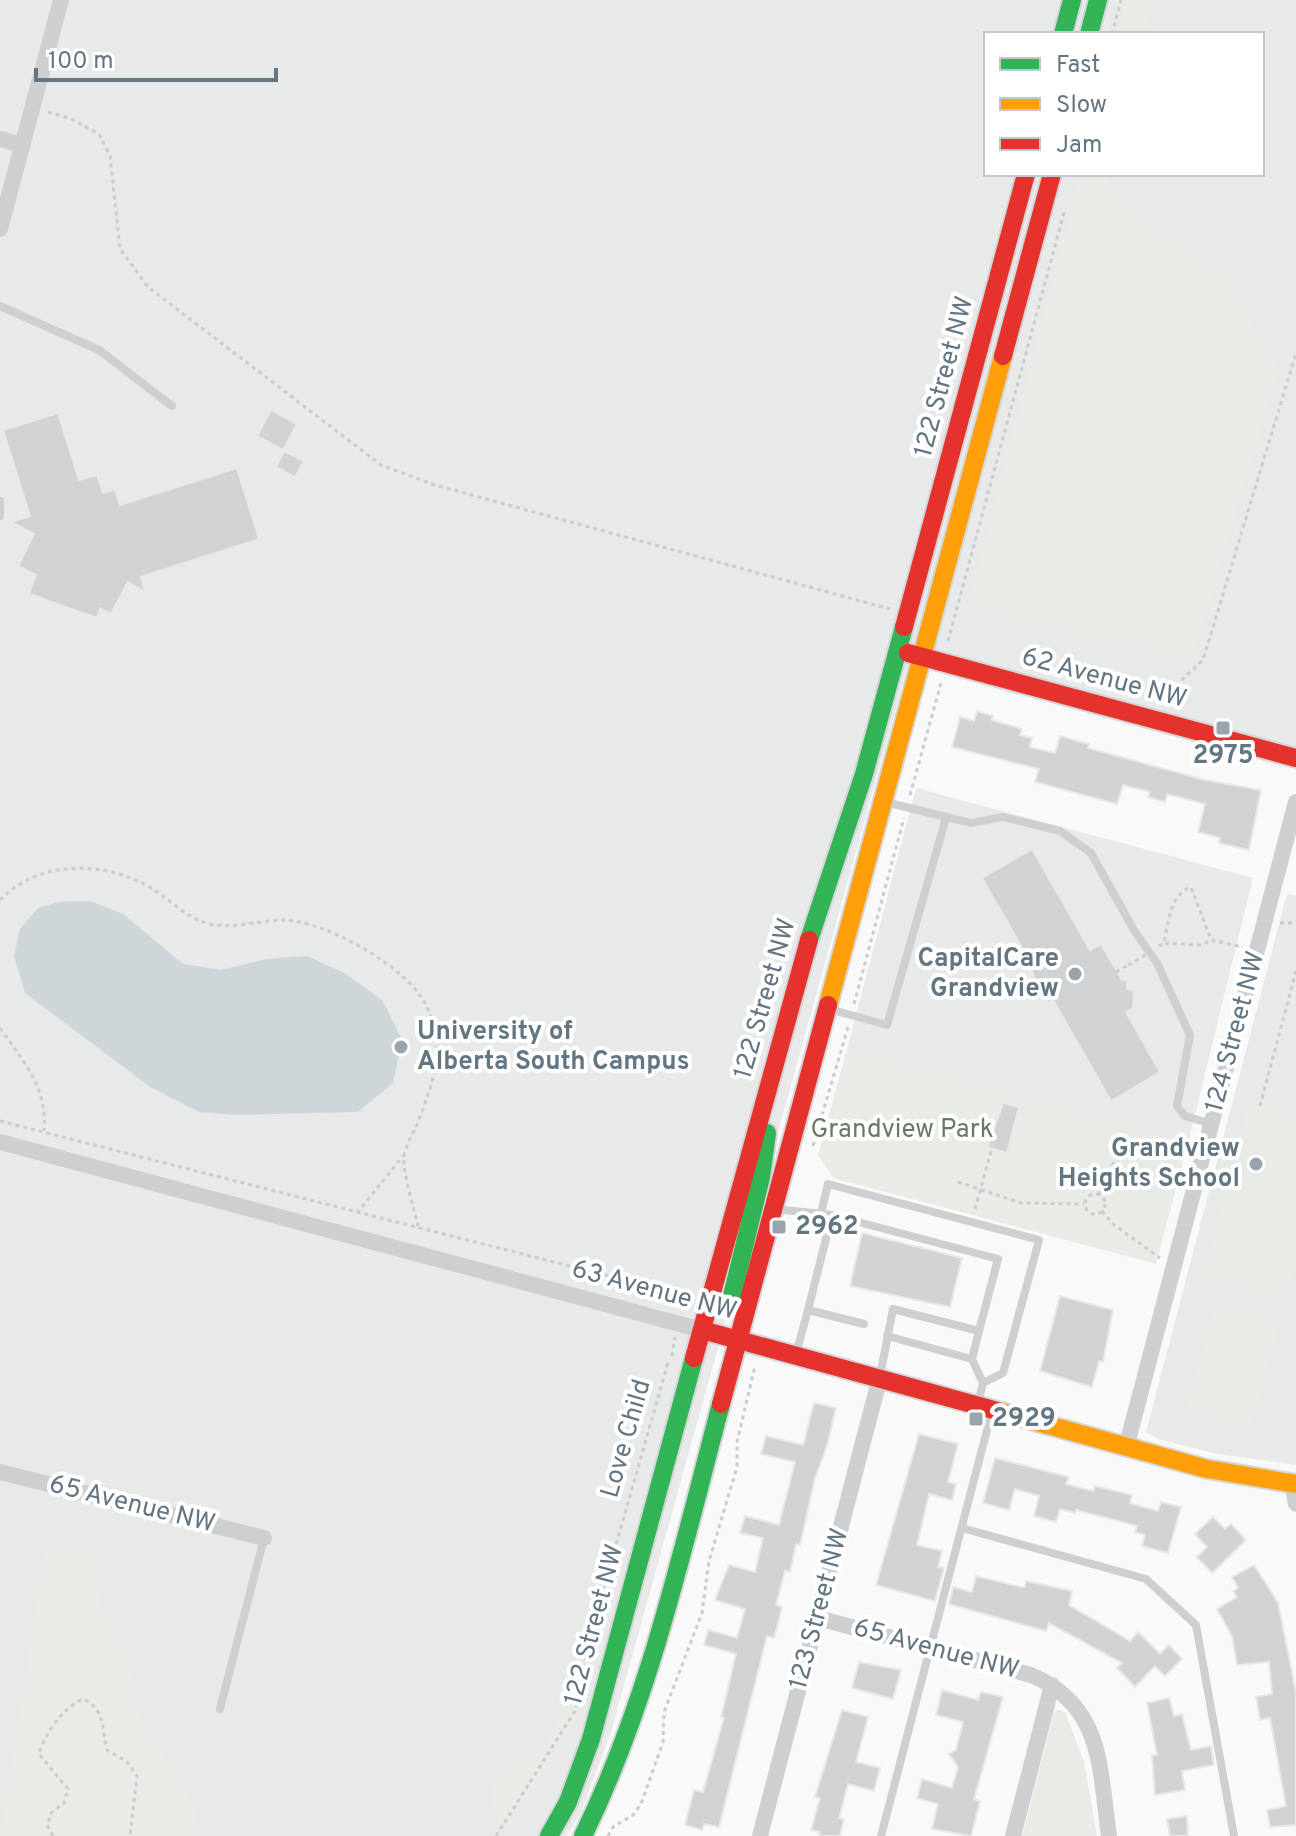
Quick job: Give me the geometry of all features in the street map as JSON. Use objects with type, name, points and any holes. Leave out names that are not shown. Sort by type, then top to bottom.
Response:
[{"type":"main road","points":[[1064,32],[1072,0]]},
{"type":"main road","points":[[1090,32],[1098,0]]},
{"type":"main road","name":"122 Street NW","points":[[549,1836],[572,1793],[591,1739],[775,1055],[899,650],[1025,176]]},
{"type":"main road","name":"122 Street NW","points":[[583,1836],[615,1771],[646,1683],[1051,176]]},
{"type":"main road","name":"62 Avenue NW","points":[[899,650],[1296,758]]},
{"type":"main road","points":[[737,1341],[727,1330],[726,1322],[761,1177],[775,1055]]},
{"type":"main road","name":"63 Avenue NW","points":[[702,1330],[1207,1469],[1294,1483]]},
{"type":"street","points":[[0,229],[61,0]]},
{"type":"street","points":[[0,139],[22,145]]},
{"type":"street","points":[[0,165],[17,169]]},
{"type":"street","name":"124 Street NW","points":[[1126,1448],[1296,802]]},
{"type":"street","name":"63 Avenue NW","points":[[0,1142],[702,1330]]},
{"type":"street","name":"123 Street NW","points":[[760,1836],[879,1381]]},
{"type":"street","name":"65 Avenue NW","points":[[0,1472],[264,1538]]},
{"type":"street","points":[[1294,1483],[1296,1504]]},
{"type":"street","name":"65 Avenue NW","points":[[818,1618],[1031,1675],[1052,1685]]},
{"type":"street","points":[[1013,1836],[1052,1685],[1081,1711],[1093,1734],[1109,1836]]},
{"type":"lane","points":[[0,306],[99,350],[172,406]]},
{"type":"lane","points":[[0,501],[0,516]]},
{"type":"lane","points":[[883,801],[971,823],[1003,817],[1017,820],[1060,831],[1091,853],[1135,932],[1157,963],[1190,1035],[1177,1106],[1185,1116],[1211,1125]]},
{"type":"lane","points":[[827,1008],[887,1025],[946,818]]},
{"type":"lane","points":[[821,1213],[828,1184],[1039,1240],[1003,1373],[983,1383]]},
{"type":"lane","points":[[773,1209],[832,1215],[998,1259],[972,1359],[983,1383],[984,1409],[962,1528],[881,1836]]},
{"type":"lane","points":[[795,1358],[832,1215]]},
{"type":"lane","points":[[879,1381],[893,1309],[979,1331]]},
{"type":"lane","points":[[808,1310],[864,1324]]},
{"type":"lane","points":[[887,1336],[972,1359]]},
{"type":"lane","points":[[962,1528],[1146,1579],[1196,1625],[1234,1836]]},
{"type":"lane","points":[[220,1709],[264,1538]]},
{"type":"path","points":[[1113,32],[1121,0]]},
{"type":"path","points":[[32,107],[69,118],[99,134],[110,156],[120,249],[148,287],[381,465],[435,485],[909,614]]},
{"type":"path","points":[[948,641],[1066,205]]},
{"type":"path","points":[[1149,719],[1154,706],[1203,660],[1296,353]]},
{"type":"path","points":[[807,1157],[814,1144],[851,1015],[942,678],[940,674]]},
{"type":"path","points":[[0,900],[16,885],[46,871],[62,868],[100,871],[147,885],[205,923],[262,920],[306,923],[333,933],[408,980],[422,997],[436,1037],[435,1076],[404,1155],[357,1213]]},
{"type":"path","points":[[1116,972],[1164,943],[1173,905],[1184,890],[1191,887],[1211,940]]},
{"type":"path","points":[[1275,922],[1296,923]]},
{"type":"path","points":[[1164,943],[1201,945],[1211,940],[1257,951]]},
{"type":"path","points":[[1260,1106],[1296,971]]},
{"type":"path","points":[[0,1028],[41,1088],[45,1104],[44,1132]]},
{"type":"path","points":[[0,1121],[655,1288],[676,1286],[682,1294]]},
{"type":"path","points":[[974,1217],[992,1148]]},
{"type":"path","points":[[1099,1195],[1108,1166],[1118,1157],[1134,1151],[1149,1150],[1201,1162]]},
{"type":"path","points":[[404,1155],[418,1226]]},
{"type":"path","points":[[958,1182],[981,1187],[1021,1203],[1084,1204]]},
{"type":"path","points":[[1084,1204],[1089,1195],[1099,1195]]},
{"type":"path","points":[[1099,1195],[1104,1201],[1102,1211]]},
{"type":"path","points":[[1084,1204],[1090,1213],[1102,1211],[1161,1258],[1175,1261]]},
{"type":"path","name":"Love Child","points":[[496,1836],[575,1711],[592,1629],[669,1359]]},
{"type":"path","points":[[608,1836],[613,1827],[633,1815],[641,1804],[663,1742],[664,1712],[702,1613],[705,1576],[737,1467],[737,1442],[755,1371]]},
{"type":"path","points":[[53,1836],[47,1825],[52,1812],[64,1803],[68,1789],[39,1754],[62,1713],[72,1703],[84,1699],[98,1706],[103,1717],[107,1750],[127,1762],[137,1776],[130,1836]]},
{"type":"shaded area","name":"University of Alberta South Campus","points":[[0,0],[1296,0],[1296,758],[911,654],[611,1732],[580,1815],[566,1836],[0,1836]]},
{"type":"shaded area","points":[[916,788],[1253,878],[1188,1143],[847,1049]]},
{"type":"shaded area","name":"Grandview Heights School","points":[[1287,894],[1296,896],[1296,1465],[1218,1454],[1158,1439],[1146,1432]]},
{"type":"shaded area","points":[[90,901],[123,914],[183,964],[221,970],[266,959],[307,956],[346,974],[383,1001],[402,1040],[393,1083],[358,1112],[237,1115],[199,1112],[150,1087],[25,993],[14,956],[20,929],[38,908],[58,902]]},
{"type":"green space","points":[[1125,0],[1153,0],[1145,32],[1117,32]]},
{"type":"green space","points":[[1079,176],[1110,176],[1106,191],[1224,274],[1279,369],[1193,659],[967,609]]},
{"type":"green space","name":"Grandview Park","points":[[847,1049],[1188,1143],[1156,1264],[833,1178],[818,1155]]},
{"type":"green space","points":[[1248,1103],[1296,1116],[1296,1263],[1286,1300],[1203,1277]]},
{"type":"green space","points":[[1215,1305],[1280,1322],[1251,1428],[1186,1410]]},
{"type":"green space","points":[[93,1546],[102,1614],[138,1657],[128,1695],[198,1811],[191,1836],[0,1836],[45,1547]]},
{"type":"green space","points":[[582,1705],[558,1757],[500,1823],[491,1798],[497,1773],[530,1758],[551,1734],[562,1710]]},
{"type":"green space","points":[[1054,1712],[1065,1712],[1084,1762],[1097,1836],[1022,1836]]},
{"type":"building","points":[[271,410],[297,424],[283,450],[257,436]]},
{"type":"building","points":[[58,413],[79,480],[97,475],[103,493],[115,489],[120,505],[237,468],[259,539],[141,577],[145,592],[128,582],[111,614],[100,608],[97,618],[29,594],[36,575],[18,566],[34,534],[11,522],[30,516],[3,430]]},
{"type":"building","points":[[284,451],[304,461],[295,477],[276,467]]},
{"type":"building","points":[[977,711],[993,716],[992,720],[1022,729],[1020,735],[1032,738],[1030,747],[1055,753],[1060,736],[1089,744],[1088,748],[1205,780],[1261,790],[1249,850],[1219,843],[1220,838],[1198,832],[1205,804],[1167,794],[1165,802],[1148,797],[1150,792],[1123,785],[1117,804],[1035,782],[1039,769],[952,747],[960,717],[974,721]]},
{"type":"building","name":"CapitalCare Grandview","points":[[1032,849],[1090,950],[1101,944],[1122,980],[1127,980],[1127,989],[1134,991],[1133,1008],[1126,1012],[1160,1072],[1111,1101],[1053,1000],[1048,1003],[1035,982],[1031,963],[982,878]]},
{"type":"building","points":[[1003,1103],[1019,1107],[1007,1153],[988,1147]]},
{"type":"building","points":[[862,1233],[962,1258],[950,1307],[850,1286]]},
{"type":"building","points":[[1060,1296],[1113,1310],[1103,1362],[1099,1361],[1092,1387],[1040,1371]]},
{"type":"building","points":[[814,1403],[836,1408],[827,1446],[815,1478],[800,1545],[796,1544],[790,1572],[785,1571],[776,1605],[782,1607],[781,1612],[774,1638],[767,1636],[719,1827],[704,1824],[702,1830],[685,1825],[694,1790],[703,1792],[724,1718],[721,1717],[736,1654],[704,1645],[708,1630],[737,1638],[745,1609],[715,1600],[729,1565],[755,1572],[763,1538],[740,1533],[745,1516],[779,1525],[795,1462],[761,1454],[766,1436],[803,1445]]},
{"type":"building","points":[[919,1434],[958,1444],[948,1482],[956,1484],[952,1500],[929,1494],[917,1545],[942,1551],[938,1567],[944,1568],[935,1601],[876,1585]]},
{"type":"building","points":[[995,1458],[1069,1477],[1066,1484],[1093,1491],[1095,1486],[1132,1495],[1130,1503],[1158,1511],[1161,1502],[1181,1507],[1168,1553],[1142,1546],[1145,1535],[1135,1532],[1137,1526],[1076,1510],[1075,1513],[1060,1509],[1056,1522],[1034,1516],[1039,1496],[1015,1489],[1009,1510],[983,1503]]},
{"type":"building","points":[[1213,1517],[1225,1529],[1231,1524],[1246,1540],[1212,1573],[1197,1557],[1207,1547],[1195,1534]]},
{"type":"building","points":[[1254,1565],[1278,1603],[1296,1692],[1296,1825],[1270,1827],[1267,1810],[1286,1806],[1270,1718],[1260,1720],[1256,1697],[1272,1694],[1269,1662],[1237,1665],[1232,1636],[1217,1609],[1237,1597],[1233,1591],[1238,1588],[1232,1577]]},
{"type":"building","points":[[976,1576],[1021,1587],[1025,1587],[1026,1581],[1072,1591],[1069,1605],[1130,1641],[1138,1632],[1160,1654],[1169,1645],[1182,1659],[1165,1676],[1155,1666],[1135,1687],[1117,1668],[1122,1663],[1049,1623],[1046,1631],[949,1604],[953,1587],[972,1592]]},
{"type":"building","points":[[859,1662],[901,1670],[893,1699],[852,1688]]},
{"type":"building","points":[[942,1690],[978,1700],[981,1692],[1003,1697],[974,1799],[980,1801],[971,1836],[932,1829],[938,1804],[917,1798],[922,1779],[952,1788],[958,1767],[949,1754],[956,1750],[963,1722],[936,1715]]},
{"type":"building","points":[[1169,1698],[1174,1716],[1182,1714],[1191,1750],[1211,1746],[1214,1765],[1182,1771],[1185,1790],[1155,1795],[1152,1755],[1157,1755],[1147,1703]]},
{"type":"building","points":[[842,1710],[868,1717],[856,1762],[880,1768],[874,1791],[848,1784],[839,1818],[844,1819],[840,1836],[819,1836],[820,1832],[811,1830],[820,1798],[815,1797]]},
{"type":"building","points":[[1187,1816],[1188,1836],[1170,1836],[1167,1819]]},
{"type":"traffic: fast","points":[[1064,32],[1072,0]]},
{"type":"traffic: fast","points":[[1090,32],[1098,0]]},
{"type":"traffic: fast","points":[[809,940],[864,774],[904,627]]},
{"type":"traffic: fast","points":[[731,1300],[761,1177],[767,1133]]},
{"type":"traffic: fast","points":[[549,1836],[568,1802],[591,1739],[694,1358]]},
{"type":"traffic: fast","points":[[583,1836],[607,1784],[646,1678],[721,1404]]},
{"type":"traffic: slow","points":[[828,1005],[1003,356]]},
{"type":"traffic: slow","points":[[1001,1412],[1207,1469],[1296,1484]]},
{"type":"traffic: jam","points":[[904,627],[1025,176]]},
{"type":"traffic: jam","points":[[1003,356],[1051,176]]},
{"type":"traffic: jam","points":[[908,653],[1296,758]]},
{"type":"traffic: jam","points":[[694,1358],[809,940]]},
{"type":"traffic: jam","points":[[721,1404],[828,1005]]},
{"type":"traffic: jam","points":[[702,1330],[1001,1412]]},
{"type":"place","name":"2975","points":[[1223,728]]},
{"type":"place","name":"CapitalCare Grandview","points":[[1075,974]]},
{"type":"place","name":"University of Alberta South Campus","points":[[401,1047]]},
{"type":"place","name":"Grandview Heights School","points":[[1256,1164]]},
{"type":"place","name":"2962","points":[[779,1227]]},
{"type":"place","name":"2929","points":[[976,1419]]}]
